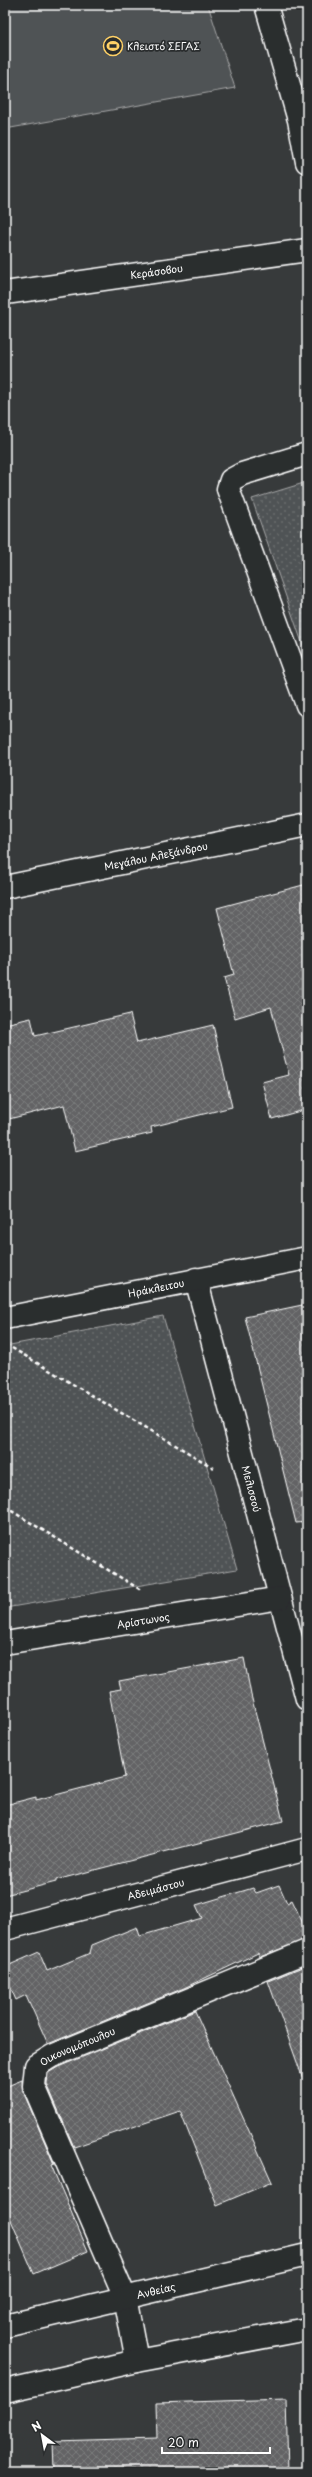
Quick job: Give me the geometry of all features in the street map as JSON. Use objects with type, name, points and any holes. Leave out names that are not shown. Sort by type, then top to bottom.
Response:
[{"type":"street","points":[[266,5],[299,120],[307,162]]},
{"type":"street","name":"Κεράσοβου","points":[[5,293],[307,250]]},
{"type":"street","points":[[307,454],[242,474],[232,480],[228,490],[307,705]]},
{"type":"street","name":"Μεγάλου Αλεξάνδρου","points":[[5,887],[307,825]]},
{"type":"street","name":"Ηράκλειτου","points":[[5,1318],[307,1258]]},
{"type":"street","name":"Μελισσού","points":[[196,1280],[307,1699]]},
{"type":"street","name":"Αρίστωνος","points":[[5,1643],[280,1598]]},
{"type":"street","name":"Αδειμάστου","points":[[5,1929],[307,1849]]},
{"type":"street","name":"Οικονομόπουλου","points":[[125,2297],[34,2086],[36,2066],[52,2056],[307,1951]]},
{"type":"street","name":"Ανθείας","points":[[5,2326],[307,2255]]},
{"type":"street","points":[[125,2297],[137,2361]]},
{"type":"street","points":[[5,2391],[137,2361],[307,2329]]},
{"type":"path","points":[[5,1343],[252,1490]]},
{"type":"path","points":[[5,1507],[181,1614]]},
{"type":"shaded area","name":"Κλειστό ΣΕΓΑΣ","points":[[5,5],[208,5],[235,88],[5,129]]},
{"type":"shaded area","points":[[307,482],[307,657],[252,499]]},
{"type":"shaded area","points":[[163,1316],[237,1569],[5,1608],[5,1346]]},
{"type":"building","points":[[307,884],[307,1109],[272,1119],[262,1082],[289,1075],[271,1007],[235,1018],[224,978],[234,975],[217,908]]},
{"type":"building","points":[[130,1014],[137,1043],[213,1025],[232,1107],[151,1127],[152,1133],[75,1151],[64,1105],[5,1120],[5,1024],[31,1018],[35,1036]]},
{"type":"building","points":[[307,1304],[307,1522],[296,1523],[245,1317]]},
{"type":"building","points":[[244,1658],[251,1695],[283,1821],[56,1880],[56,1882],[5,1895],[5,1805],[36,1797],[36,1800],[125,1777],[109,1691],[121,1689],[119,1681]]},
{"type":"building","points":[[279,1885],[287,1903],[292,1900],[307,1932],[307,1939],[260,1957],[258,1953],[184,1988],[48,2044],[26,1995],[16,2000],[5,1975],[5,1967],[39,1952],[47,1971],[90,1953],[92,1945],[137,1927],[140,1936],[202,1918],[196,1905],[253,1888],[256,1893]]},
{"type":"building","points":[[307,1965],[307,2079],[303,2079],[268,1981]]},
{"type":"building","points":[[195,2011],[272,2182],[217,2205],[180,2111],[74,2147],[47,2084],[48,2073],[58,2067]]},
{"type":"building","points":[[22,2080],[23,2091],[54,2164],[51,2165],[88,2251],[34,2274],[5,2206],[5,2087]]},
{"type":"building","points":[[286,2399],[288,2472],[54,2472],[53,2441],[157,2438],[156,2403]]},
{"type":"place","name":"Κλειστό ΣΕΓΑΣ","points":[[113,46]]}]
